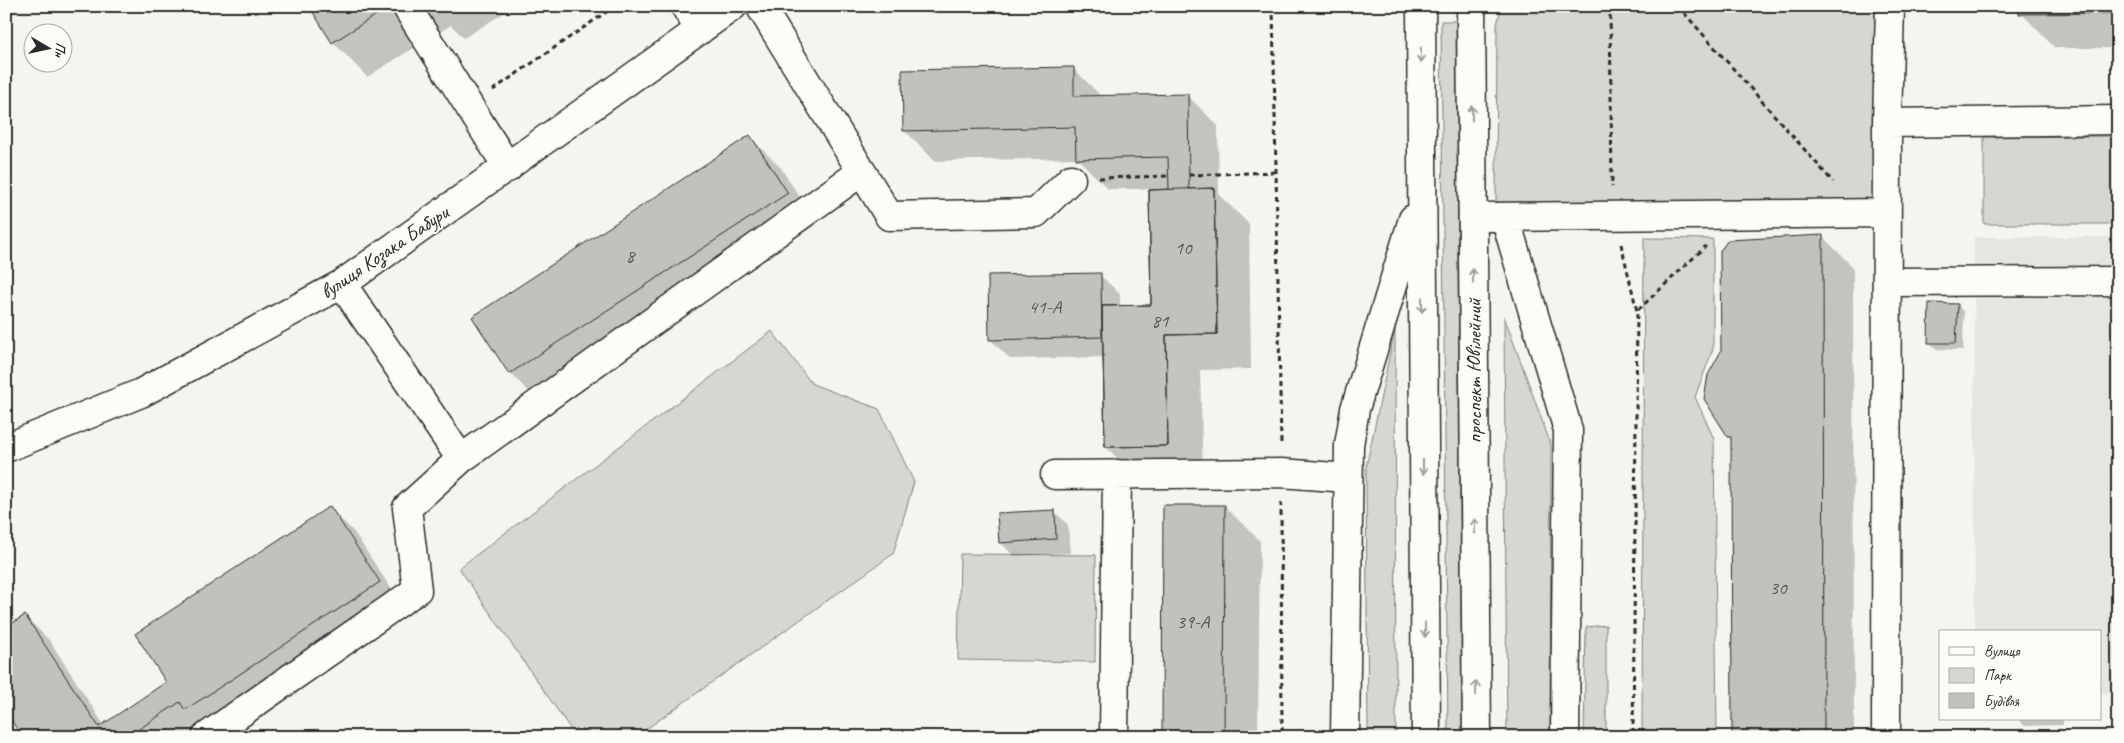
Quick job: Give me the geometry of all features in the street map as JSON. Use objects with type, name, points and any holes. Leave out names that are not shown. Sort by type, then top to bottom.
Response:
[{"type":"street","points":[[685,6],[700,30]]},
{"type":"street","name":"вулиця Козака Бабури","points":[[6,448],[141,393],[342,284],[398,243],[508,168],[733,6]]},
{"type":"street","points":[[760,6],[889,216],[1036,213],[1071,179]]},
{"type":"street","points":[[1421,6],[1426,737]]},
{"type":"street","name":"проспект Ювілейний","points":[[1471,6],[1477,737]]},
{"type":"street","points":[[1886,737],[1886,123],[1890,6]]},
{"type":"street","points":[[408,9],[508,168]]},
{"type":"street","points":[[1886,123],[2118,120]]},
{"type":"street","points":[[206,737],[416,590],[407,508],[461,459],[861,172]]},
{"type":"street","points":[[1345,737],[1349,445],[1356,410],[1421,193]]},
{"type":"street","points":[[1473,217],[1887,213]]},
{"type":"street","points":[[1505,217],[1568,430],[1564,737]]},
{"type":"street","points":[[1887,282],[2118,281]]},
{"type":"street","points":[[342,284],[461,459]]},
{"type":"street","points":[[1055,475],[1281,473],[1348,478]]},
{"type":"street","points":[[1114,737],[1117,474]]},
{"type":"path","points":[[470,106],[615,6]]},
{"type":"path","points":[[1272,6],[1277,172],[1282,737]]},
{"type":"path","points":[[1610,6],[1614,216],[1637,311],[1633,737]]},
{"type":"path","points":[[1678,6],[1860,213]]},
{"type":"path","points":[[1189,175],[1277,172]]},
{"type":"path","points":[[1071,179],[1169,176]]},
{"type":"path","points":[[1637,311],[1738,214]]},
{"type":"shaded area","points":[[1974,237],[2118,237],[2118,693],[2102,693],[2102,630],[1975,630]]},
{"type":"green space","points":[[1502,6],[1879,6],[1876,213],[1496,202],[1497,24]]},
{"type":"green space","points":[[1441,21],[1456,21],[1462,737],[1448,737]]},
{"type":"green space","points":[[2118,136],[2118,224],[1984,224],[1984,137]]},
{"type":"green space","points":[[1644,238],[1713,239],[1713,349],[1695,397],[1714,439],[1717,737],[1642,737]]},
{"type":"green space","points":[[1504,316],[1551,445],[1550,737],[1507,737]]},
{"type":"green space","points":[[1395,329],[1396,737],[1368,737],[1366,468]]},
{"type":"green space","points":[[772,331],[812,384],[879,409],[914,482],[893,554],[635,737],[576,737],[459,568]]},
{"type":"green space","points":[[960,554],[1096,555],[1095,662],[958,660]]},
{"type":"green space","points":[[1606,625],[1606,737],[1584,737],[1586,627]]},
{"type":"building","points":[[309,6],[390,6],[332,43]]},
{"type":"building","points":[[2019,6],[2118,6],[2118,13],[2019,14]]},
{"type":"building","points":[[1074,67],[1074,96],[1188,94],[1189,189],[1214,188],[1217,334],[1166,335],[1168,446],[1105,447],[1102,306],[1151,305],[1149,190],[1169,189],[1168,157],[1076,159],[1075,127],[903,131],[902,70]]},
{"type":"building","points":[[750,135],[788,193],[509,374],[472,317]]},
{"type":"building","points":[[1214,188],[1217,334],[1166,335],[1168,446],[1105,447],[1102,306],[1151,305],[1149,190]]},
{"type":"building","points":[[1823,235],[1824,737],[1732,737],[1731,437],[1728,437],[1704,399],[1708,375],[1721,351],[1720,251],[1728,240]]},
{"type":"building","points":[[1101,273],[1102,337],[989,340],[988,275]]},
{"type":"building","points":[[1929,303],[1958,304],[1956,343],[1928,343]]},
{"type":"building","points":[[1163,505],[1225,505],[1224,737],[1162,737]]},
{"type":"building","points":[[330,506],[380,582],[185,710],[180,702],[127,737],[22,737],[6,712],[6,627],[25,615],[99,727],[166,682],[135,634]]},
{"type":"building","points":[[1055,510],[1056,539],[999,543],[997,513]]},
{"type":"building","points":[[1984,732],[2035,732],[2035,737],[1984,737]]}]
